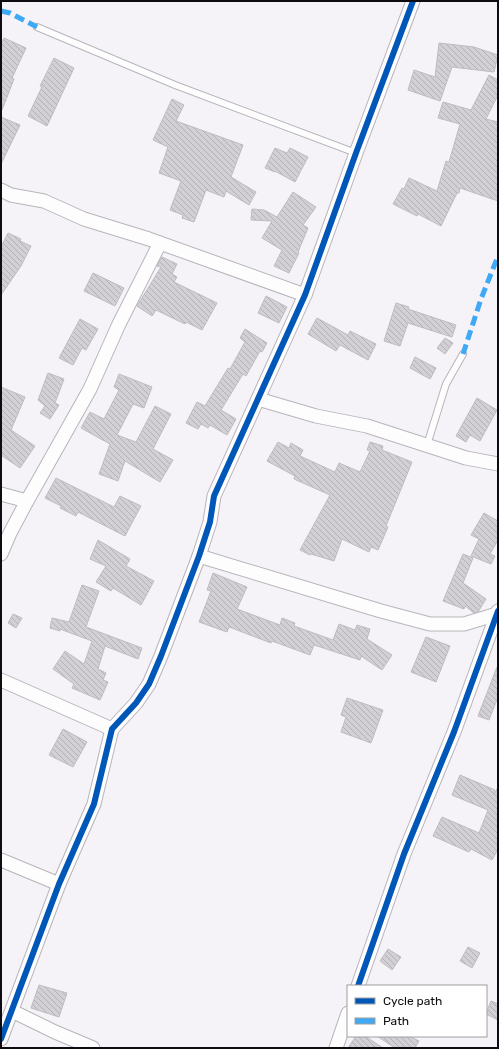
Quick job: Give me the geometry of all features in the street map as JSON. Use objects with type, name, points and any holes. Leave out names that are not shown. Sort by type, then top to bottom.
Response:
[{"type":"street","points":[[1,1039],[59,884],[94,804],[112,729],[136,703],[149,684],[161,656],[199,556],[210,522],[214,496],[305,295],[413,1]]},
{"type":"street","points":[[1,190],[11,195],[44,200],[84,219],[160,243],[305,295]]},
{"type":"street","points":[[1,554],[27,501],[90,389],[119,324],[160,243]]},
{"type":"street","points":[[258,399],[316,416],[366,426],[466,458],[498,464]]},
{"type":"street","points":[[1,494],[27,501]]},
{"type":"street","points":[[199,556],[381,611],[430,624],[464,624],[497,612]]},
{"type":"street","points":[[358,985],[404,854],[454,732],[497,612]]},
{"type":"street","points":[[1,680],[112,729]]},
{"type":"street","points":[[1,860],[59,884]]},
{"type":"street","points":[[12,1011],[55,1032],[93,1048]]},
{"type":"street","points":[[336,1048],[347,1016]]},
{"type":"lane","points":[[38,27],[175,85],[356,153]]},
{"type":"lane","points":[[427,445],[446,384],[463,354]]},
{"type":"building","points":[[4,38],[26,48],[12,78],[14,79],[2,110],[1,44]]},
{"type":"building","points":[[439,43],[474,47],[498,55],[494,72],[452,67],[440,101],[408,90],[414,70],[435,77]]},
{"type":"building","points":[[54,58],[74,68],[47,126],[28,116],[42,87],[40,86]]},
{"type":"building","points":[[489,75],[498,80],[498,95],[486,119],[498,122],[498,201],[460,188],[459,193],[457,193],[441,226],[418,214],[417,216],[393,204],[402,188],[404,189],[409,178],[437,191],[446,161],[449,162],[460,124],[438,118],[443,102],[471,110]]},
{"type":"building","points":[[172,99],[184,105],[176,121],[243,145],[231,177],[256,192],[249,205],[226,191],[224,197],[206,190],[194,222],[182,218],[183,215],[170,210],[181,181],[159,173],[168,147],[153,140]]},
{"type":"building","points":[[1,117],[20,125],[1,164]]},
{"type":"building","points":[[275,148],[287,153],[290,148],[308,157],[295,182],[275,171],[265,168]]},
{"type":"building","points":[[293,192],[316,207],[303,225],[308,228],[298,252],[299,253],[289,273],[274,266],[282,250],[262,238],[272,221],[251,220],[252,209],[264,210],[277,217]]},
{"type":"building","points":[[8,233],[31,246],[21,266],[1,295],[1,247]]},
{"type":"building","points":[[162,257],[177,264],[172,274],[177,277],[174,282],[217,303],[202,330],[186,322],[185,324],[156,310],[152,316],[137,306],[161,267],[157,266]]},
{"type":"building","points":[[93,273],[124,288],[115,306],[84,291]]},
{"type":"building","points":[[266,296],[287,307],[279,323],[258,313]]},
{"type":"building","points":[[396,303],[409,307],[408,309],[456,325],[452,337],[408,323],[400,346],[384,341]]},
{"type":"building","points":[[317,318],[348,335],[350,331],[376,344],[368,360],[340,345],[336,351],[308,334]]},
{"type":"building","points":[[80,319],[98,329],[86,350],[82,348],[73,365],[59,358]]},
{"type":"building","points":[[245,329],[267,343],[262,352],[260,351],[246,376],[243,374],[221,410],[236,419],[227,435],[210,425],[208,428],[201,424],[198,429],[186,423],[197,402],[205,406],[228,368],[230,369],[245,342],[240,338]]},
{"type":"building","points":[[445,338],[453,343],[445,354],[437,348]]},
{"type":"building","points":[[415,357],[436,368],[430,379],[410,368]]},
{"type":"building","points":[[48,373],[64,379],[55,403],[59,405],[50,419],[40,413],[45,406],[38,400]]},
{"type":"building","points":[[119,374],[152,387],[144,408],[133,404],[117,435],[136,442],[155,406],[171,414],[153,449],[173,460],[160,482],[125,461],[118,481],[99,474],[110,444],[81,428],[90,412],[104,419],[119,390],[114,387]]},
{"type":"building","points":[[1,387],[25,397],[11,430],[35,446],[20,468],[1,455]]},
{"type":"building","points":[[477,398],[497,410],[480,441],[470,435],[466,442],[456,436]]},
{"type":"building","points":[[278,442],[289,448],[291,443],[303,450],[300,456],[335,472],[339,463],[360,472],[370,451],[367,450],[370,442],[383,446],[382,450],[412,462],[378,550],[371,547],[369,552],[342,539],[334,561],[311,554],[310,555],[300,550],[330,495],[294,479],[295,476],[267,461]]},
{"type":"building","points":[[56,478],[114,507],[120,496],[141,506],[125,536],[78,512],[76,516],[45,498]]},
{"type":"building","points":[[484,513],[498,521],[498,540],[490,554],[495,556],[491,564],[471,556],[479,539],[471,535]]},
{"type":"building","points":[[98,540],[130,559],[126,566],[154,581],[141,605],[113,588],[111,591],[96,582],[106,566],[90,559]]},
{"type":"building","points":[[463,554],[473,558],[463,583],[486,599],[478,612],[474,613],[465,606],[464,609],[443,601]]},
{"type":"building","points":[[213,573],[247,587],[237,609],[280,625],[282,618],[295,623],[294,626],[333,640],[339,624],[355,630],[357,625],[370,629],[367,639],[392,655],[382,670],[361,656],[360,660],[314,645],[310,655],[272,641],[271,643],[229,627],[227,632],[199,622],[211,591],[207,590]]},
{"type":"building","points":[[82,585],[99,591],[86,627],[142,648],[138,659],[105,646],[98,669],[106,673],[103,680],[108,682],[100,700],[72,688],[74,684],[53,669],[65,651],[84,664],[92,641],[60,629],[60,631],[50,628],[52,618],[69,622]]},
{"type":"building","points":[[13,614],[22,618],[16,628],[8,623]]},
{"type":"building","points":[[426,637],[450,646],[436,682],[411,672]]},
{"type":"building","points":[[497,667],[498,697],[489,720],[478,716]]},
{"type":"building","points":[[347,698],[383,710],[371,743],[341,732],[346,717],[341,715]]},
{"type":"building","points":[[63,729],[87,742],[73,767],[49,755]]},
{"type":"building","points":[[460,775],[495,790],[494,793],[498,787],[498,849],[492,860],[471,849],[469,852],[433,836],[442,817],[479,833],[488,810],[452,795]]},
{"type":"building","points":[[468,947],[480,953],[472,968],[460,961]]},
{"type":"building","points":[[388,949],[401,957],[392,970],[380,961]]},
{"type":"building","points":[[39,985],[67,993],[59,1017],[31,1008]]},
{"type":"building","points":[[491,1001],[498,1004],[498,1020],[487,1014]]},
{"type":"building","points":[[355,1037],[366,1037],[383,1048],[348,1048]]},
{"type":"building","points":[[378,1037],[411,1037],[419,1041],[415,1048],[395,1048]]},
{"type":"marked path","points":[[1,11],[10,13],[37,27]]},
{"type":"marked path","points":[[463,354],[481,299],[498,256]]},
{"type":"cycle path","points":[[1,1039],[59,884],[94,804],[112,729],[136,703],[149,684],[161,656],[199,556],[210,522],[214,496],[305,295],[413,1]]},
{"type":"cycle path","points":[[358,985],[404,854],[454,732],[498,611]]}]
